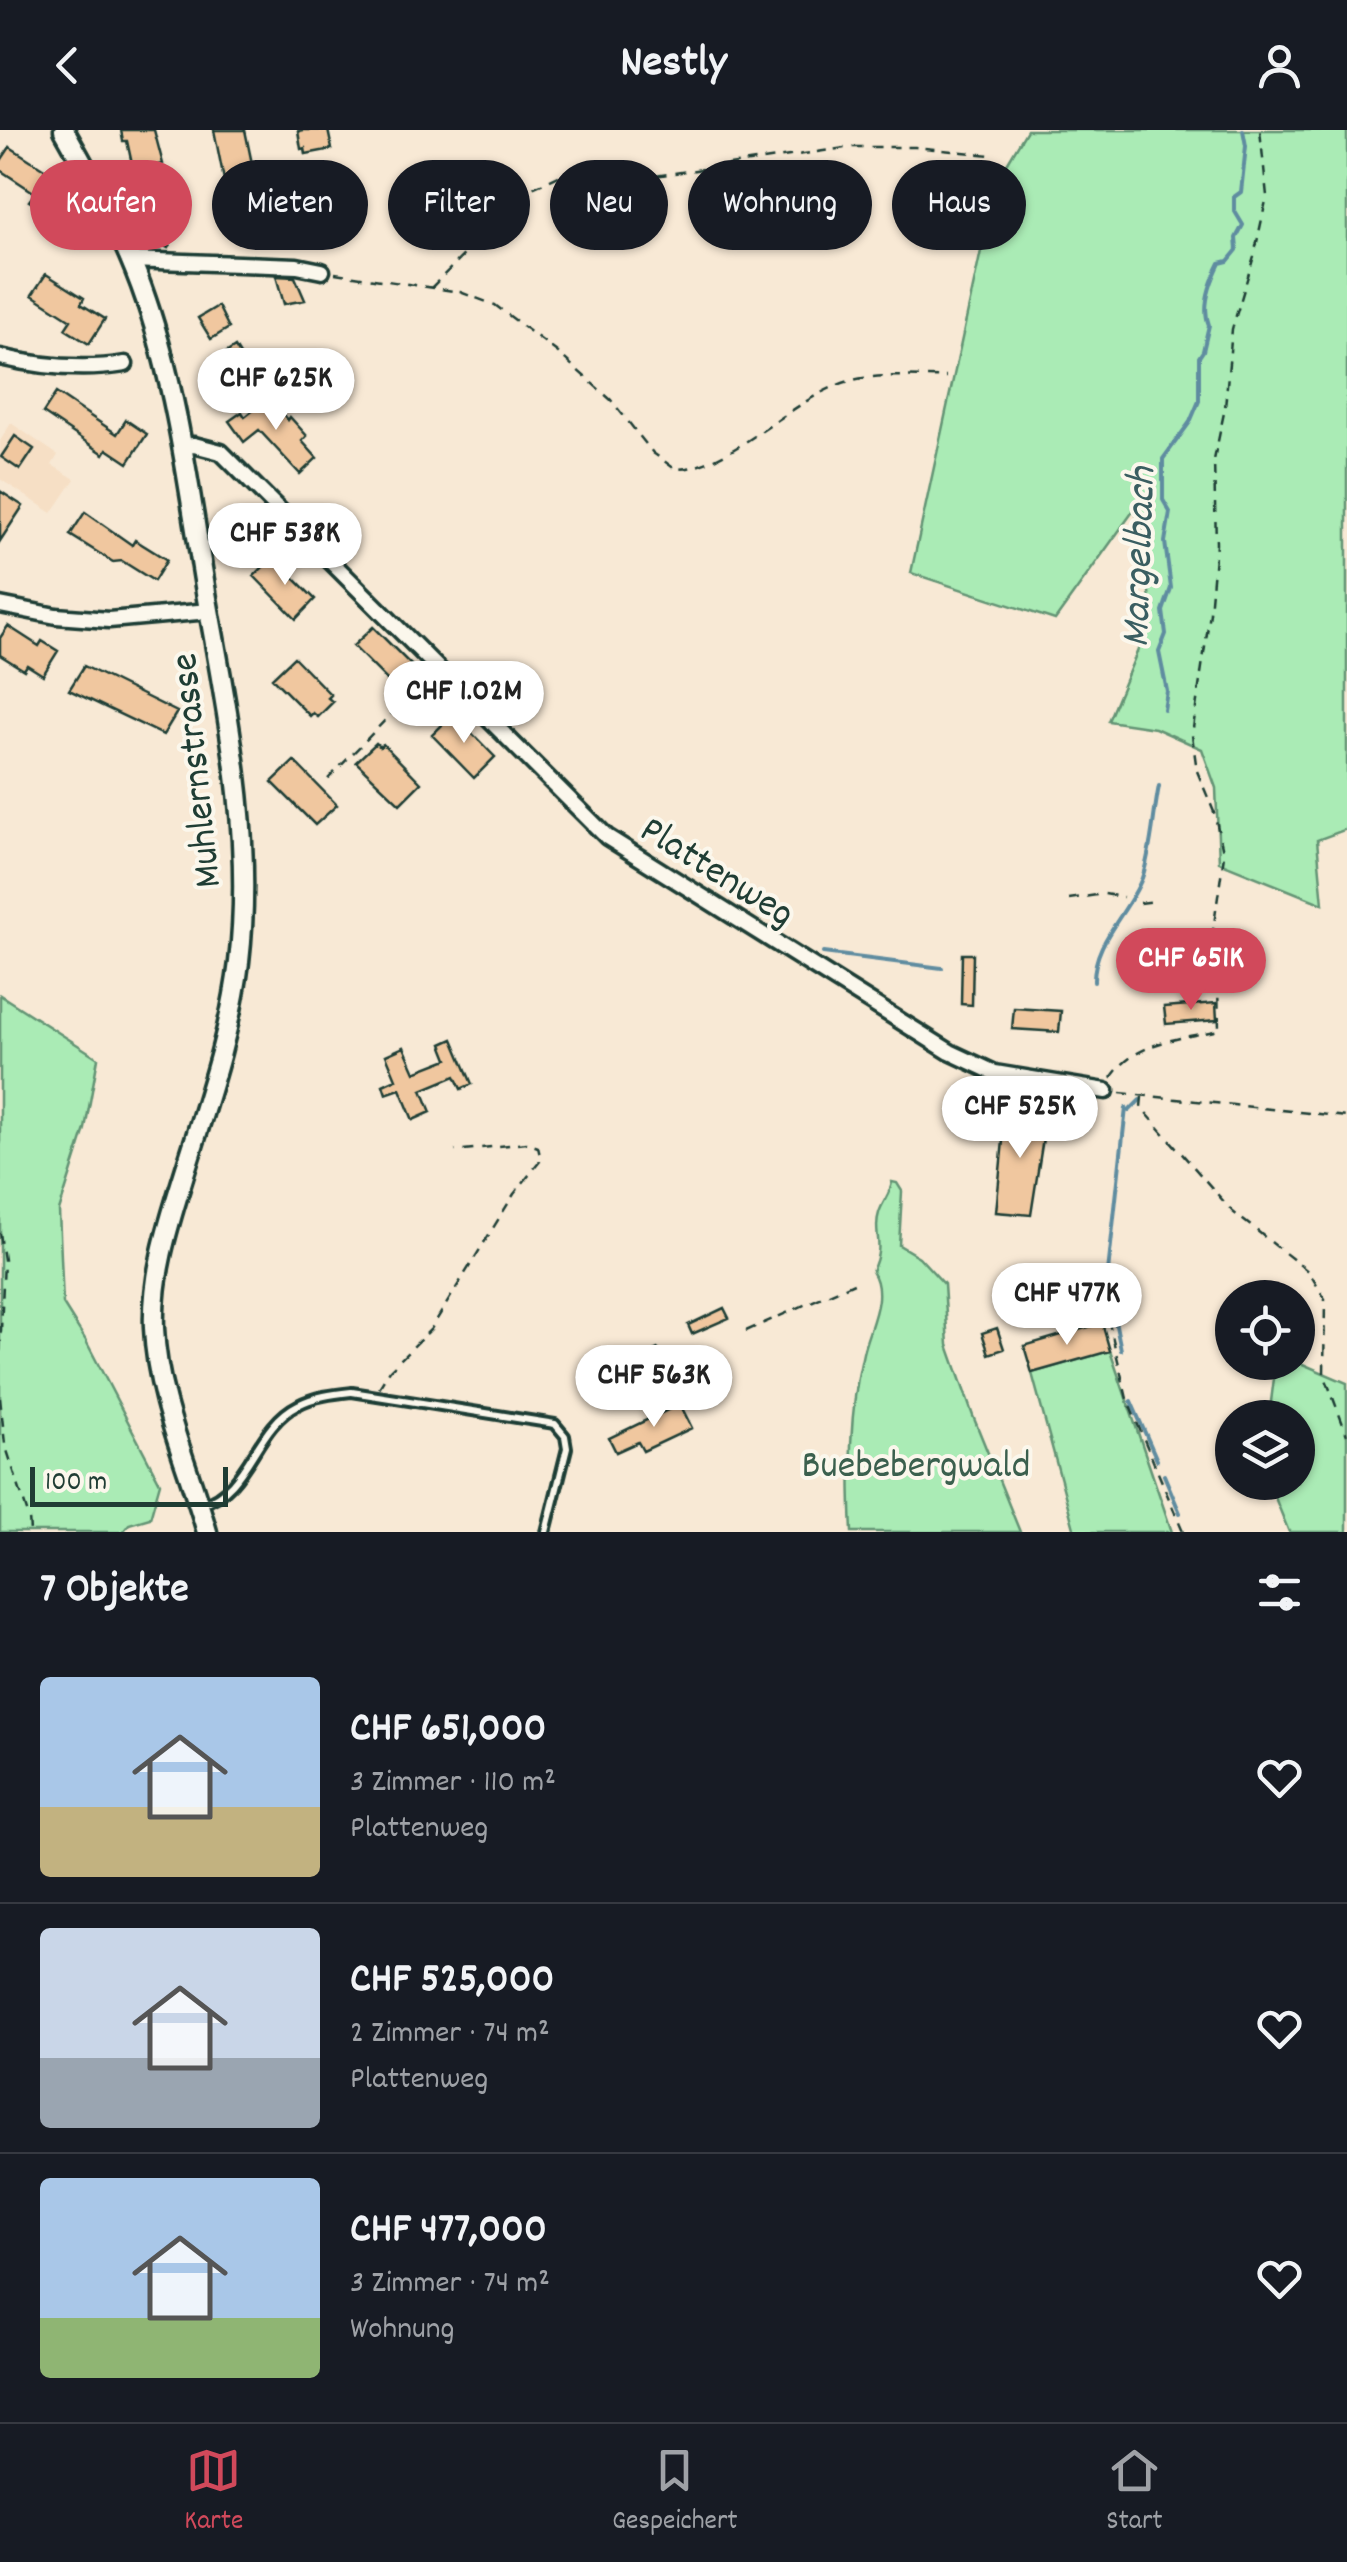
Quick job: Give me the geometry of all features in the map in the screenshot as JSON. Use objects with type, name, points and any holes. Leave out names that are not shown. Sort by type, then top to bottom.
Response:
[{"type":"street","name":"Muhlernstrasse","points":[[64,130],[94,182],[130,260],[154,326],[181,446],[230,725],[243,831],[241,939],[225,1035],[167,1232],[154,1306],[156,1355],[164,1394],[207,1532]]},
{"type":"street","points":[[130,260],[297,266],[322,271]]},
{"type":"street","points":[[0,357],[73,368],[125,364]]},
{"type":"street","name":"Plattenweg","points":[[181,446],[221,452],[607,837],[950,1052],[995,1074],[1106,1092]]},
{"type":"street","points":[[0,605],[56,616],[110,620],[210,611]]},
{"type":"lane","points":[[198,1505],[228,1492],[269,1430],[299,1404],[326,1395],[378,1394],[555,1424],[566,1436],[567,1448],[546,1532]]},
{"type":"path","points":[[1260,130],[1266,196],[1254,256],[1232,329],[1225,408],[1214,460],[1216,544],[1210,613],[1192,734],[1198,771],[1214,812],[1224,854],[1211,945],[1214,979],[1218,982],[1219,1030],[1180,1037],[1130,1056],[1110,1078],[1106,1092],[1347,1117]]},
{"type":"path","points":[[430,288],[528,190],[561,175],[640,178],[851,147],[916,147],[991,155]]},
{"type":"path","points":[[322,271],[480,298],[557,352],[611,400],[653,453],[675,469],[702,465],[721,456],[813,397],[854,380],[946,377]]},
{"type":"path","points":[[328,779],[398,707]]},
{"type":"path","points":[[1070,899],[1104,894],[1123,897]]},
{"type":"path","points":[[1140,903],[1157,901]]},
{"type":"path","points":[[1142,1095],[1140,1107],[1156,1128],[1233,1212],[1309,1272],[1325,1299],[1324,1374],[1347,1435]]},
{"type":"path","points":[[378,1394],[382,1378],[431,1329],[514,1194],[542,1160],[538,1147],[526,1143],[455,1150]]},
{"type":"path","points":[[0,1234],[4,1260],[0,1354]]},
{"type":"path","points":[[746,1332],[856,1282]]},
{"type":"path","points":[[1100,1284],[1126,1399],[1183,1532]]},
{"type":"path","points":[[0,1398],[5,1444],[30,1532]]},
{"type":"shaded area","points":[[11,423],[58,455],[52,465],[75,479],[52,513],[0,479],[0,441]]},
{"type":"green space","points":[[1027,130],[1347,130],[1347,829],[1317,840],[1323,904],[1219,862],[1216,788],[1202,749],[1155,728],[1108,721],[1151,619],[1145,533],[1134,510],[1055,620],[911,573],[981,250],[1026,250],[1026,160],[1009,160]]},
{"type":"green space","points":[[0,995],[98,1058],[85,1129],[59,1211],[63,1304],[160,1483],[150,1518],[129,1524],[123,1532],[0,1532]]},
{"type":"green space","name":"Buebebergwald","points":[[892,1182],[902,1191],[899,1245],[919,1257],[944,1284],[948,1345],[1020,1532],[852,1532],[850,1465],[855,1397],[878,1301],[872,1271],[878,1253],[877,1220]]},
{"type":"green space","points":[[1110,1351],[1172,1532],[1075,1532],[1032,1373]]},
{"type":"green space","points":[[1315,1369],[1347,1383],[1347,1532],[1289,1532],[1276,1500],[1315,1500],[1315,1400],[1271,1400],[1274,1380],[1315,1380]]},
{"type":"building","points":[[121,130],[154,130],[162,160],[131,160],[127,141],[123,141]]},
{"type":"building","points":[[214,130],[245,130],[251,160],[220,160]]},
{"type":"building","points":[[328,130],[332,149],[306,154],[305,148],[301,149],[298,131]]},
{"type":"building","points":[[10,147],[30,160],[30,190],[0,170],[0,162]]},
{"type":"building","points":[[46,274],[84,298],[81,304],[105,319],[89,344],[65,329],[71,320],[32,295]]},
{"type":"building","points":[[276,276],[295,277],[305,300],[284,304]]},
{"type":"building","points":[[218,306],[229,328],[211,339],[198,318]]},
{"type":"building","points":[[235,347],[248,368],[231,378],[218,358]]},
{"type":"building","points":[[56,393],[117,434],[126,420],[147,434],[128,463],[107,449],[104,454],[43,413]]},
{"type":"building","points":[[270,397],[307,436],[302,441],[317,458],[300,474],[259,430],[244,442],[229,421],[242,412],[245,417]]},
{"type":"building","points":[[15,436],[34,449],[20,470],[1,457]]},
{"type":"building","points":[[0,491],[23,506],[0,541]]},
{"type":"building","points":[[85,512],[132,545],[135,540],[167,560],[154,581],[122,561],[113,562],[70,535]]},
{"type":"building","points":[[273,557],[315,599],[296,619],[254,576]]},
{"type":"building","points":[[8,626],[39,646],[42,641],[58,651],[43,675],[27,665],[24,670],[0,655],[0,638]]},
{"type":"building","points":[[373,627],[426,680],[429,676],[437,683],[409,710],[402,703],[406,699],[353,646]]},
{"type":"building","points":[[294,657],[331,695],[328,698],[333,702],[318,717],[313,713],[310,716],[272,678]]},
{"type":"building","points":[[84,666],[177,712],[163,735],[69,690]]},
{"type":"building","points":[[453,714],[495,757],[474,778],[432,735]]},
{"type":"building","points":[[376,743],[380,747],[383,744],[421,783],[400,804],[356,762]]},
{"type":"building","points":[[294,761],[337,805],[315,825],[272,782]]},
{"type":"building","points":[[962,954],[973,954],[972,1005],[961,1004]]},
{"type":"building","points":[[1216,1003],[1217,1020],[1166,1024],[1164,1007]]},
{"type":"building","points":[[1014,1008],[1061,1011],[1059,1032],[1012,1029]]},
{"type":"building","points":[[453,1039],[472,1084],[461,1089],[455,1076],[422,1090],[431,1112],[413,1120],[400,1089],[386,1094],[383,1085],[396,1079],[386,1055],[404,1047],[415,1072],[448,1059],[442,1044]]},
{"type":"building","points":[[1006,1110],[1047,1113],[1031,1215],[996,1212]]},
{"type":"building","points":[[724,1308],[729,1318],[692,1334],[688,1325]]},
{"type":"building","points":[[1102,1323],[1110,1351],[1032,1373],[1024,1346]]},
{"type":"building","points":[[997,1328],[1004,1349],[989,1354],[982,1333]]},
{"type":"building","points":[[658,1349],[665,1365],[614,1389],[606,1374]]},
{"type":"building","points":[[680,1404],[692,1428],[643,1451],[638,1442],[616,1452],[609,1438]]},
{"type":"waterway","name":"Margelbach","points":[[1164,710],[1167,691],[1159,652],[1166,634],[1163,611],[1171,588],[1165,542],[1170,512],[1163,500],[1163,459],[1190,422],[1199,401],[1199,357],[1209,325],[1208,294],[1220,263],[1228,261],[1237,250],[1236,238],[1243,225],[1234,210],[1234,197],[1241,192],[1246,146],[1243,130]]},
{"type":"waterway","name":"Margelbach","points":[[1094,982],[1099,954],[1142,878],[1159,786]]},
{"type":"waterway","points":[[823,953],[942,968]]},
{"type":"waterway","points":[[1129,1111],[1140,1100]]},
{"type":"waterway","points":[[1121,1350],[1107,1281],[1126,1108]]},
{"type":"waterway","points":[[1131,1401],[1157,1460]]},
{"type":"waterway","points":[[1164,1475],[1180,1513]]}]
